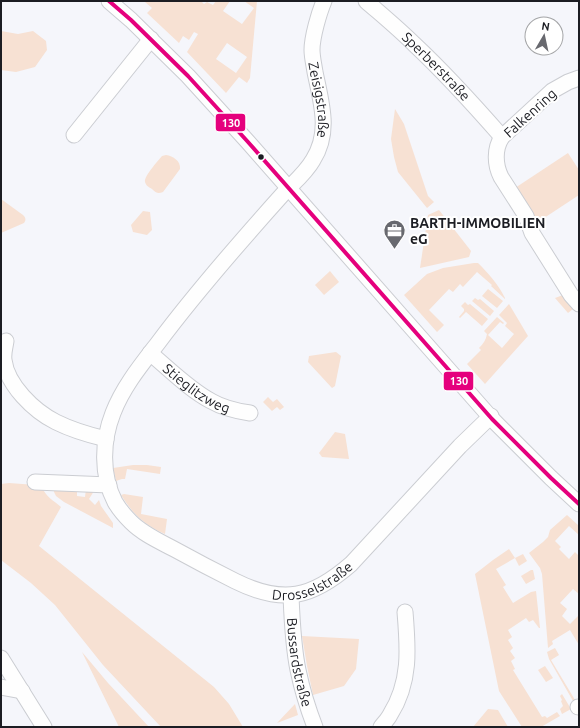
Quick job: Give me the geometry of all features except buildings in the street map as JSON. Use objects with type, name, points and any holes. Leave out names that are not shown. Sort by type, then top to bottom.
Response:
[{"type":"street","points":[[109,1],[151,39],[206,95],[490,416],[579,504]]},
{"type":"street","name":"Zeisigstraße","points":[[289,188],[314,160],[323,134],[323,111],[313,62],[312,43],[324,1]]},
{"type":"street","name":"Sperberstraße","points":[[366,1],[414,43],[440,69],[502,137]]},
{"type":"street","points":[[74,135],[151,39]]},
{"type":"street","name":"Falkenring","points":[[579,78],[568,82],[552,92],[502,137],[499,141],[496,155],[498,170],[526,216],[532,233],[571,295],[579,304]]},
{"type":"street","name":"Drosselstraße","points":[[289,188],[204,285],[150,353],[129,382],[117,403],[112,415],[106,439],[105,466],[109,485],[116,503],[131,522],[141,531],[164,544],[247,587],[270,593],[291,596],[310,591],[340,574],[351,564],[460,446],[490,416]]},
{"type":"street","points":[[6,341],[3,352],[8,376],[28,402],[55,422],[76,431],[106,439]]},
{"type":"street","name":"Stieglitzweg","points":[[150,353],[195,391],[210,401],[229,408],[250,413]]},
{"type":"street","points":[[35,482],[109,485]]},
{"type":"street","name":"Bussardstraße","points":[[291,596],[294,642],[298,670],[315,727]]},
{"type":"street","points":[[381,727],[390,715],[397,701],[405,675],[408,646],[405,612]]},
{"type":"street","points":[[1,658],[44,727]]},
{"type":"street","points":[[1,687],[22,691]]},
{"type":"shaded area","points":[[201,1],[204,4],[207,2],[213,5],[216,1],[230,1],[223,11],[242,24],[254,8],[244,1],[257,1],[250,78],[247,83],[239,77],[226,93],[187,52],[198,34],[194,32],[189,40],[183,36],[179,43],[147,13],[152,8],[145,2]],"holes":[[[227,43],[247,57],[236,73],[216,59]]]},
{"type":"shaded area","points":[[1,31],[18,34],[33,31],[46,41],[47,50],[35,67],[16,72],[1,70]]},
{"type":"shaded area","points":[[395,109],[404,124],[428,196],[434,202],[427,208],[398,172],[391,139]]},
{"type":"shaded area","points":[[568,153],[579,170],[579,195],[538,222],[515,188]]},
{"type":"shaded area","points":[[166,155],[176,159],[180,169],[163,192],[157,193],[147,185],[145,179],[162,156]]},
{"type":"shaded area","points":[[1,199],[23,215],[25,217],[25,221],[24,223],[1,233]]},
{"type":"shaded area","points":[[439,210],[471,251],[469,257],[420,268],[428,215]]},
{"type":"shaded area","points":[[143,211],[150,212],[152,230],[147,235],[133,232],[131,225]]},
{"type":"shaded area","points":[[478,263],[490,275],[505,299],[477,272],[463,287],[460,284],[453,292],[449,289],[429,310],[444,325],[437,332],[404,295],[427,274],[443,268]]},
{"type":"shaded area","points":[[330,271],[339,282],[324,295],[315,285]]},
{"type":"shaded area","points":[[488,289],[503,301],[497,308],[482,296]]},
{"type":"shaded area","points":[[563,295],[573,309],[568,313],[555,298]]},
{"type":"shaded area","points":[[475,298],[478,300],[480,299],[494,311],[490,316],[472,301]]},
{"type":"shaded area","points":[[465,302],[468,305],[470,304],[488,319],[482,326],[466,312],[460,318],[459,317],[464,311],[461,306]]},
{"type":"shaded area","points":[[509,304],[528,336],[485,384],[467,364],[481,350],[479,348],[484,342],[487,334],[484,331],[497,317],[504,323],[503,324],[500,322],[488,335],[502,348],[514,334],[505,326],[507,323],[499,315]]},
{"type":"shaded area","points":[[336,352],[341,356],[335,386],[332,388],[308,362],[309,356]]},
{"type":"shaded area","points":[[268,397],[273,402],[277,399],[284,407],[280,410],[277,407],[272,411],[263,402]]},
{"type":"shaded area","points":[[335,432],[345,434],[349,459],[322,457],[319,453]]},
{"type":"shaded area","points":[[133,465],[161,467],[160,474],[127,469],[125,479],[116,481],[113,468]]},
{"type":"shaded area","points":[[9,483],[36,485],[42,487],[47,496],[61,507],[39,546],[214,687],[229,704],[243,727],[161,727],[103,665],[55,605],[31,583],[1,560],[1,484]]},
{"type":"shaded area","points":[[53,488],[77,489],[77,496],[85,497],[86,489],[94,491],[89,499],[95,505],[99,500],[101,506],[113,523],[113,528],[64,502],[56,496]]},
{"type":"shaded area","points":[[124,494],[143,497],[141,514],[167,519],[165,534],[145,523],[130,508],[121,495]]},
{"type":"shaded area","points":[[567,515],[579,526],[579,535],[569,526],[555,541],[561,547],[559,549],[569,559],[575,552],[579,556],[579,594],[573,589],[560,603],[567,609],[562,616],[570,624],[579,615],[579,645],[570,630],[552,641],[553,644],[548,648],[542,574],[540,568],[529,553],[548,537],[550,530]]},
{"type":"shaded area","points":[[509,549],[515,558],[496,569],[506,585],[503,587],[513,603],[531,592],[536,591],[540,628],[533,620],[529,622],[526,618],[508,630],[512,637],[508,640],[513,648],[510,651],[515,658],[511,661],[515,669],[513,670],[542,717],[545,716],[547,718],[557,712],[560,716],[541,727],[522,727],[499,691],[475,574]]},
{"type":"shaded area","points":[[523,554],[527,561],[519,566],[515,558]]},
{"type":"shaded area","points":[[533,570],[535,579],[526,584],[521,576]]},
{"type":"shaded area","points":[[302,636],[359,639],[356,669],[344,686],[313,695]]},
{"type":"shaded area","points":[[555,648],[559,655],[551,660],[575,700],[573,701],[549,659],[547,652]]},
{"type":"shaded area","points":[[82,652],[108,683],[149,727],[119,727]]},
{"type":"shaded area","points":[[545,666],[553,678],[546,682],[538,670]]},
{"type":"shaded area","points":[[562,694],[571,709],[562,714],[560,709],[563,706],[560,696]]},
{"type":"shaded area","points":[[295,704],[298,715],[277,723]]},
{"type":"shaded area","points":[[488,709],[498,710],[508,727],[473,727]]},
{"type":"transit line","name":"130","points":[[109,1],[131,20],[188,76],[492,419],[579,504]]},
{"type":"place","name":"BARTH-IMMOBILIEN eG","points":[[394,250]]}]
